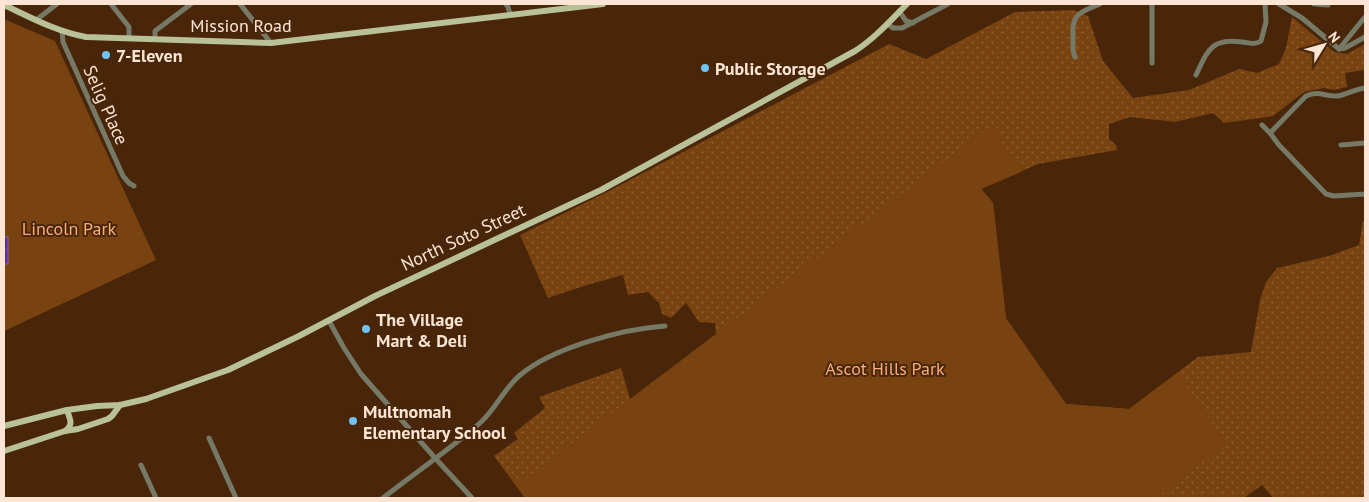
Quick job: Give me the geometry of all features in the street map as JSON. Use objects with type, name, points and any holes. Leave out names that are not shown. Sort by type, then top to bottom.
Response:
[{"type":"main road","name":"Mission Road","points":[[4,5],[62,31],[86,37],[271,43],[603,4]]},
{"type":"main road","points":[[900,11],[901,4]]},
{"type":"main road","name":"North Soto Street","points":[[4,426],[67,410],[120,405],[169,392],[228,370],[375,296],[601,190],[865,45],[907,4]]},
{"type":"main road","points":[[4,451],[108,419],[120,405]]},
{"type":"main road","points":[[65,431],[71,424],[67,410]]},
{"type":"street","points":[[36,20],[57,4]]},
{"type":"street","points":[[111,4],[129,27],[129,38]]},
{"type":"street","points":[[155,38],[155,31],[191,4]]},
{"type":"street","points":[[240,4],[271,43]]},
{"type":"street","points":[[506,4],[510,14]]},
{"type":"street","points":[[888,24],[893,28],[902,28],[948,4]]},
{"type":"street","points":[[1075,57],[1072,28],[1075,18],[1085,10],[1100,4]]},
{"type":"street","points":[[1152,4],[1152,63]]},
{"type":"street","points":[[1196,75],[1207,52],[1211,47],[1220,42],[1231,41],[1256,44],[1262,41],[1266,22],[1265,4]]},
{"type":"street","points":[[1279,4],[1302,18],[1339,49],[1345,48],[1365,37]]},
{"type":"street","points":[[1314,4],[1328,5]]},
{"type":"street","points":[[900,11],[906,21],[913,23]]},
{"type":"street","points":[[1339,49],[1365,17]]},
{"type":"street","name":"Selig Place","points":[[62,31],[62,42],[123,176],[134,186]]},
{"type":"street","points":[[1270,132],[1306,96],[1312,93],[1336,96],[1365,88]]},
{"type":"street","points":[[1262,125],[1326,194],[1334,196],[1365,194]]},
{"type":"street","points":[[1341,145],[1365,143]]},
{"type":"street","points":[[329,320],[361,374],[472,498]]},
{"type":"street","points":[[383,498],[481,422],[506,389],[533,365],[551,356],[592,341],[624,332],[665,326]]},
{"type":"street","points":[[209,438],[236,498]]},
{"type":"street","points":[[141,465],[156,498]]},
{"type":"green space","points":[[1074,10],[1088,16],[1103,61],[1133,98],[1189,90],[1239,69],[1257,73],[1279,64],[1286,48],[1292,17],[1334,52],[1347,54],[1365,44],[1365,70],[1345,73],[1347,87],[1334,90],[1324,88],[1304,92],[1273,116],[1224,123],[1213,113],[1175,122],[1130,117],[1109,124],[1109,139],[1116,145],[1117,150],[1038,164],[981,189],[993,203],[1006,319],[1066,404],[1129,409],[1198,357],[1251,352],[1260,300],[1266,282],[1277,268],[1329,256],[1359,245],[1363,221],[1365,221],[1365,498],[1273,498],[1262,485],[1244,498],[525,498],[494,456],[518,439],[514,433],[545,408],[539,397],[621,368],[630,399],[716,334],[715,323],[699,322],[686,303],[671,318],[662,314],[659,303],[648,292],[628,295],[623,275],[548,298],[520,235],[607,192],[889,44],[926,59],[1015,12]]},
{"type":"green space","name":"Lincoln Park","points":[[4,19],[55,41],[156,260],[4,331]]},
{"type":"green space","name":"Ascot Hills Park","points":[[991,126],[1021,172],[981,189],[993,203],[1006,318],[1066,404],[1129,409],[1177,374],[1227,444],[1155,498],[526,498],[516,486]]},
{"type":"water","points":[[4,237],[8,237],[8,264],[4,264]]},
{"type":"place","name":"7-Eleven","points":[[106,55]]},
{"type":"place","name":"Public Storage","points":[[705,68]]},
{"type":"place","name":"The Village Mart & Deli","points":[[366,329]]},
{"type":"place","name":"Multnomah Elementary School","points":[[353,421]]}]
